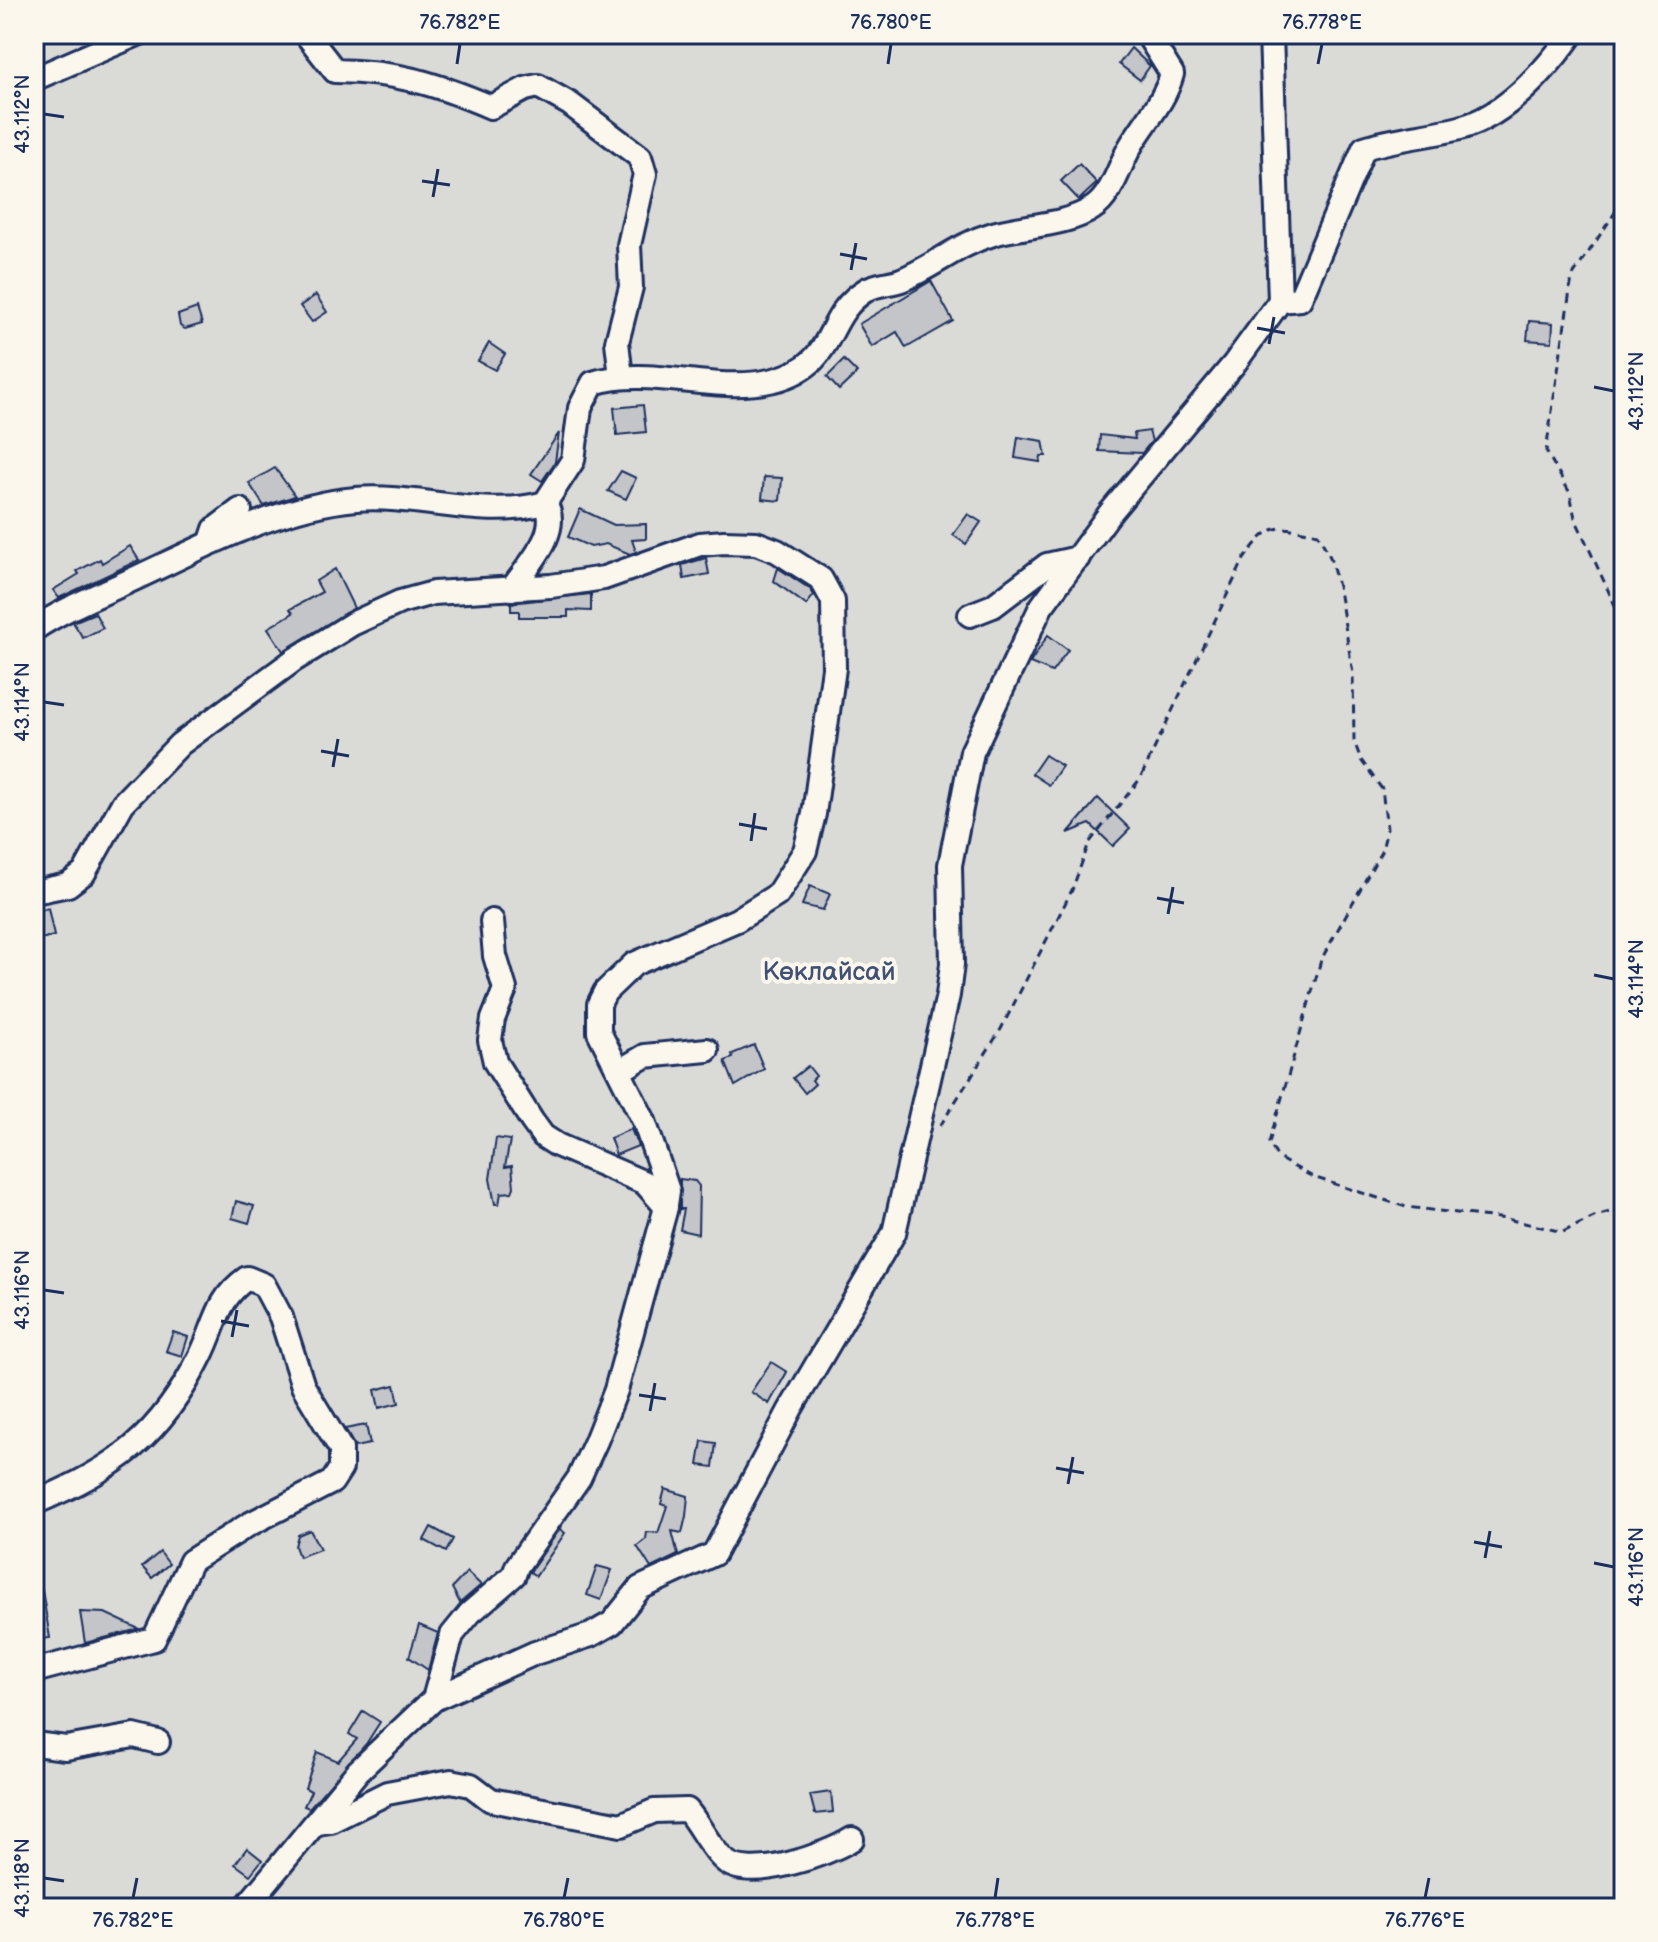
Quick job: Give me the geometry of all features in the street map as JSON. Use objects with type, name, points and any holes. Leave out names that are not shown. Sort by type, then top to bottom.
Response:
[{"type":"street","points":[[34,79],[138,34]]},
{"type":"street","points":[[306,34],[335,71],[374,72],[428,81],[491,107],[525,89],[538,86],[570,104],[640,157],[645,174],[629,245],[631,287],[617,342],[621,377]]},
{"type":"street","points":[[34,629],[65,609],[211,541],[300,510],[356,499],[492,510],[520,510],[545,503],[573,460],[580,408],[593,383],[621,377],[748,385],[806,369],[820,354],[849,305],[867,289],[902,279],[959,246],[1091,210],[1104,199],[1131,145],[1167,94],[1172,74],[1147,34]]},
{"type":"street","points":[[245,1908],[267,1877],[317,1823],[358,1771],[434,1699],[535,1653],[591,1635],[612,1623],[640,1588],[714,1554],[790,1410],[894,1233],[948,995],[952,964],[950,865],[972,752],[1041,607],[1110,513],[1244,352],[1280,301],[1271,34]]},
{"type":"street","points":[[1280,301],[1300,299],[1364,148],[1463,127],[1482,119],[1528,86],[1572,34]]},
{"type":"street","points":[[512,589],[544,541],[551,523],[545,503]]},
{"type":"street","points":[[211,541],[215,529],[240,510]]},
{"type":"street","points":[[34,892],[68,885],[84,873],[123,803],[180,744],[324,641],[400,602],[433,593],[512,589],[604,578],[700,544],[724,542],[756,543],[801,564],[821,579],[833,601],[834,668],[814,814],[805,851],[777,895],[737,920],[634,964],[605,992],[599,1004],[599,1032],[621,1070],[668,1191],[654,1263],[616,1390],[579,1478],[517,1566],[514,1575],[470,1613],[452,1635],[434,1699]]},
{"type":"street","points":[[970,615],[993,606],[1047,565],[1078,558]]},
{"type":"street","points":[[492,921],[495,956],[505,989],[493,1019],[490,1040],[495,1062],[543,1136],[645,1183],[666,1207]]},
{"type":"street","points":[[621,1070],[645,1056],[707,1050]]},
{"type":"street","points":[[34,1503],[78,1485],[117,1462],[154,1430],[181,1394],[205,1347],[219,1305],[247,1278],[264,1285],[281,1317],[303,1386],[341,1449],[341,1468],[332,1482],[248,1525],[191,1561],[154,1639],[34,1671]]},
{"type":"street","points":[[34,1744],[66,1748],[134,1736],[158,1742]]},
{"type":"street","points":[[317,1823],[331,1821],[387,1793],[451,1781],[471,1785],[491,1800],[621,1825],[654,1811],[687,1810],[725,1862],[742,1870],[800,1861],[837,1848],[852,1839]]},
{"type":"path","points":[[1624,199],[1572,277],[1546,451],[1570,493],[1575,518],[1624,625]]},
{"type":"path","points":[[935,1136],[950,1106],[1001,1029],[1072,890],[1089,843],[1140,779],[1244,559],[1266,530],[1285,525],[1318,534],[1330,557],[1353,673],[1354,741],[1361,760],[1382,789],[1387,829],[1382,850],[1321,960],[1317,987],[1302,1023],[1269,1143],[1278,1158],[1313,1177],[1406,1207],[1507,1219],[1563,1232],[1596,1216],[1613,1211],[1624,1213]]},
{"type":"green space","name":"Көклайсай","points":[[34,34],[1624,34],[1624,1908],[34,1908]]},
{"type":"building","points":[[1131,48],[1150,66],[1140,80],[1119,64]]},
{"type":"building","points":[[1079,164],[1097,183],[1079,200],[1061,181]]},
{"type":"building","points":[[931,281],[953,321],[906,348],[897,332],[872,347],[859,324]]},
{"type":"building","points":[[316,295],[327,312],[312,322],[300,306]]},
{"type":"building","points":[[197,308],[202,324],[185,329],[180,326],[178,315]]},
{"type":"building","points":[[1529,321],[1553,323],[1552,342],[1527,340]]},
{"type":"building","points":[[489,343],[505,354],[495,370],[478,361]]},
{"type":"building","points":[[844,360],[857,373],[839,390],[827,377]]},
{"type":"building","points":[[643,405],[646,432],[617,435],[614,408]]},
{"type":"building","points":[[1149,431],[1152,441],[1142,453],[1099,451],[1100,435],[1135,439],[1134,433]]},
{"type":"building","points":[[559,433],[555,462],[542,481],[531,474]]},
{"type":"building","points":[[1018,437],[1043,441],[1046,456],[1041,456],[1040,462],[1015,458]]},
{"type":"building","points":[[275,468],[295,496],[264,506],[249,483]]},
{"type":"building","points":[[621,471],[636,478],[626,499],[608,491]]},
{"type":"building","points":[[764,477],[782,478],[780,501],[762,499]]},
{"type":"building","points":[[580,509],[614,525],[646,524],[646,539],[632,540],[636,552],[630,554],[606,544],[591,547],[568,537]]},
{"type":"building","points":[[968,514],[981,522],[966,544],[953,535]]},
{"type":"building","points":[[130,546],[139,560],[59,598],[53,590],[79,574],[77,571],[100,559],[102,563]]},
{"type":"building","points":[[706,558],[709,574],[684,579],[682,565]]},
{"type":"building","points":[[778,568],[810,589],[814,595],[806,605],[774,581]]},
{"type":"building","points":[[335,569],[354,608],[283,651],[268,628],[293,613],[290,609],[322,592],[316,581]]},
{"type":"building","points":[[591,594],[591,611],[568,610],[568,617],[519,617],[519,611],[511,611],[511,603]]},
{"type":"building","points":[[95,613],[103,628],[83,638],[73,622]]},
{"type":"building","points":[[1048,635],[1068,650],[1052,672],[1030,663]]},
{"type":"building","points":[[1045,755],[1062,766],[1049,785],[1032,774]]},
{"type":"building","points":[[1098,798],[1130,829],[1113,846],[1090,824],[1068,833]]},
{"type":"building","points":[[810,886],[830,894],[823,910],[802,905]]},
{"type":"building","points":[[48,908],[54,936],[40,939],[34,911]]},
{"type":"building","points":[[754,1045],[764,1069],[735,1086],[725,1061],[733,1058],[732,1054]]},
{"type":"building","points":[[808,1066],[816,1076],[812,1080],[815,1084],[805,1093],[793,1078]]},
{"type":"building","points":[[631,1129],[638,1146],[616,1155],[610,1138]]},
{"type":"building","points":[[496,1138],[510,1140],[505,1167],[512,1166],[514,1187],[512,1192],[501,1193],[499,1204],[495,1204],[490,1179]]},
{"type":"building","points":[[680,1179],[695,1181],[699,1186],[698,1234],[680,1230],[684,1209],[680,1209]]},
{"type":"building","points":[[236,1201],[254,1206],[249,1223],[232,1218]]},
{"type":"building","points":[[173,1332],[188,1337],[182,1356],[166,1351]]},
{"type":"building","points":[[771,1362],[787,1372],[769,1404],[751,1392]]},
{"type":"building","points":[[395,1385],[399,1403],[379,1408],[375,1390]]},
{"type":"building","points":[[366,1425],[370,1444],[355,1447],[345,1429]]},
{"type":"building","points":[[702,1441],[716,1443],[713,1467],[698,1465]]},
{"type":"building","points":[[665,1489],[688,1496],[686,1516],[682,1533],[672,1531],[678,1555],[651,1568],[637,1546],[646,1539],[647,1532],[658,1533],[667,1506],[661,1504]]},
{"type":"building","points":[[431,1527],[453,1539],[446,1552],[424,1540]]},
{"type":"building","points":[[560,1529],[565,1533],[536,1576],[530,1572]]},
{"type":"building","points":[[310,1530],[320,1549],[299,1557],[295,1546],[298,1535]]},
{"type":"building","points":[[160,1552],[169,1564],[152,1578],[142,1567]]},
{"type":"building","points":[[597,1566],[612,1570],[601,1600],[587,1595]]},
{"type":"building","points":[[467,1572],[481,1585],[460,1603],[452,1588]]},
{"type":"building","points":[[42,1590],[50,1638],[34,1640],[34,1591]]},
{"type":"building","points":[[80,1612],[105,1613],[139,1629],[85,1643]]},
{"type":"building","points":[[419,1625],[438,1633],[428,1670],[409,1657]]},
{"type":"building","points":[[363,1711],[380,1722],[366,1744],[309,1808],[304,1806],[311,1791],[305,1788],[317,1752],[338,1761],[357,1739],[349,1734]]},
{"type":"building","points":[[831,1792],[833,1812],[815,1814],[810,1795]]},
{"type":"building","points":[[247,1848],[262,1860],[250,1875],[235,1864]]}]
